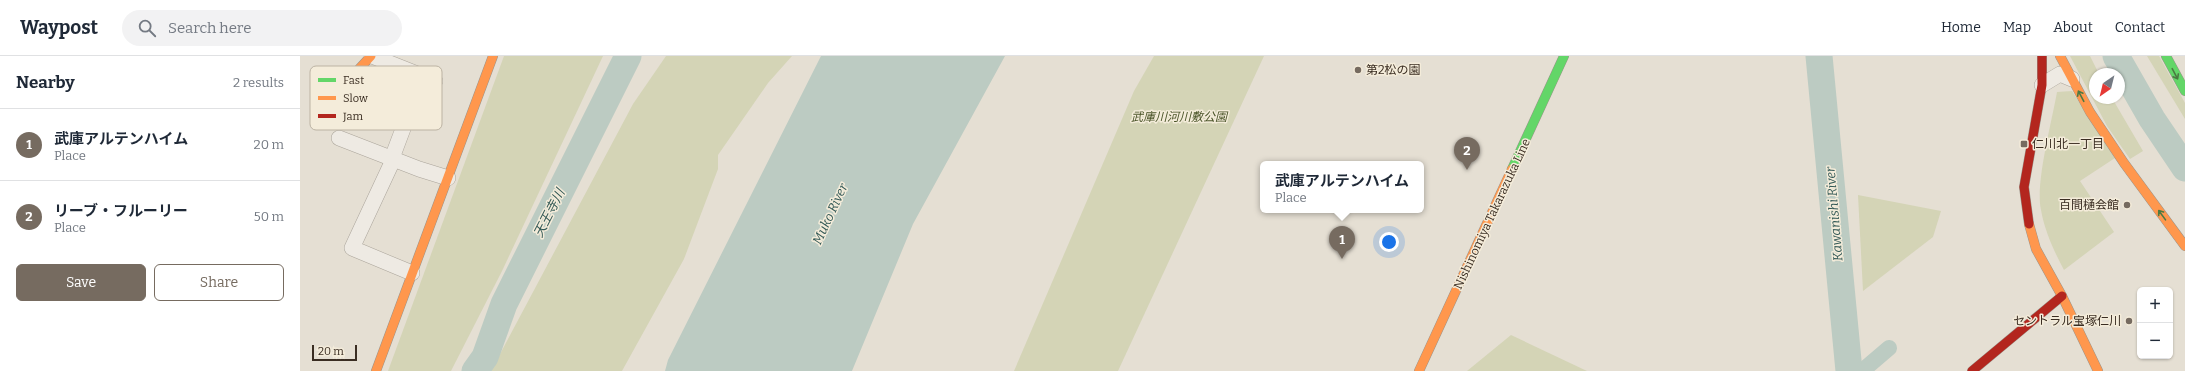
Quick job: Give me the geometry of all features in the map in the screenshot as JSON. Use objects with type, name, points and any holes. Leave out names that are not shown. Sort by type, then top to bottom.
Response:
[{"type":"street","points":[[362,66],[371,56],[398,66]]},
{"type":"street","points":[[376,371],[493,56]]},
{"type":"street","name":"Nishinomiya Takarazuka Line","points":[[1420,371],[1564,56]]},
{"type":"street","points":[[2042,56],[2042,85],[2024,187],[2027,218],[2036,250],[2062,296],[2098,371]]},
{"type":"street","points":[[2060,56],[2090,112],[2124,164],[2185,246]]},
{"type":"street","points":[[2166,56],[2185,91]]},
{"type":"street","points":[[2042,85],[2060,74],[2072,79]]},
{"type":"street","points":[[407,130],[393,158],[386,187],[367,229],[352,248],[412,273]]},
{"type":"street","points":[[339,138],[448,178]]},
{"type":"street","points":[[1972,371],[2062,296]]},
{"type":"green space","points":[[504,56],[603,56],[502,271],[451,371],[388,371]]},
{"type":"green space","points":[[666,56],[792,56],[768,83],[718,155],[718,169],[684,259],[622,371],[491,371],[633,104]]},
{"type":"green space","name":"武庫川河川敷公園","points":[[1154,56],[1264,56],[1118,371],[1014,371],[1134,91]]},
{"type":"green space","points":[[2070,56],[2090,56],[2096,68],[2089,68],[2089,92]]},
{"type":"green space","points":[[2147,56],[2159,56],[2185,103],[2185,119]]},
{"type":"green space","points":[[2072,91],[2115,158],[2080,181],[2114,232],[2064,270],[2047,234],[2041,210],[2040,185],[2057,92]]},
{"type":"green space","points":[[2095,104],[2116,104],[2143,151],[2130,159],[2107,126]]},
{"type":"green space","points":[[1858,195],[1941,211],[1933,237],[1863,291]]},
{"type":"green space","points":[[1511,335],[1587,371],[1467,371]]},
{"type":"water","name":"Muko River","points":[[821,56],[1005,56],[913,224],[852,371],[665,371],[668,360]]},
{"type":"waterway","name":"天王寺川","points":[[475,371],[485,357],[504,304],[628,56]]},
{"type":"waterway","name":"Kawanishi River","points":[[1819,56],[1849,371]]},
{"type":"waterway","points":[[2116,56],[2152,119],[2185,168]]},
{"type":"waterway","points":[[1862,371],[1889,348]]},
{"type":"traffic: fast","points":[[1512,169],[1564,56]]},
{"type":"traffic: fast","points":[[2166,56],[2185,91]]},
{"type":"traffic: slow","points":[[362,66],[371,56]]},
{"type":"traffic: slow","points":[[376,371],[493,56]]},
{"type":"traffic: slow","points":[[2060,56],[2090,112],[2124,163],[2185,246]]},
{"type":"traffic: slow","points":[[1419,371],[1512,169]]},
{"type":"traffic: slow","points":[[2029,224],[2036,249],[2062,296],[2098,371]]},
{"type":"traffic: jam","points":[[2029,224],[2024,187],[2042,85],[2042,56]]},
{"type":"traffic: jam","points":[[1972,371],[2062,296]]},
{"type":"place","name":"第2松の園","points":[[1358,70]]},
{"type":"place","name":"仁川北一丁目","points":[[2024,144]]},
{"type":"place","name":"リーブ・フルーリー","points":[[1467,170]]},
{"type":"place","name":"百間樋会館","points":[[2127,205]]},
{"type":"place","name":"武庫アルテンハイム","points":[[1342,259]]},
{"type":"place","name":"セントラル宝塚仁川","points":[[2129,321]]}]
